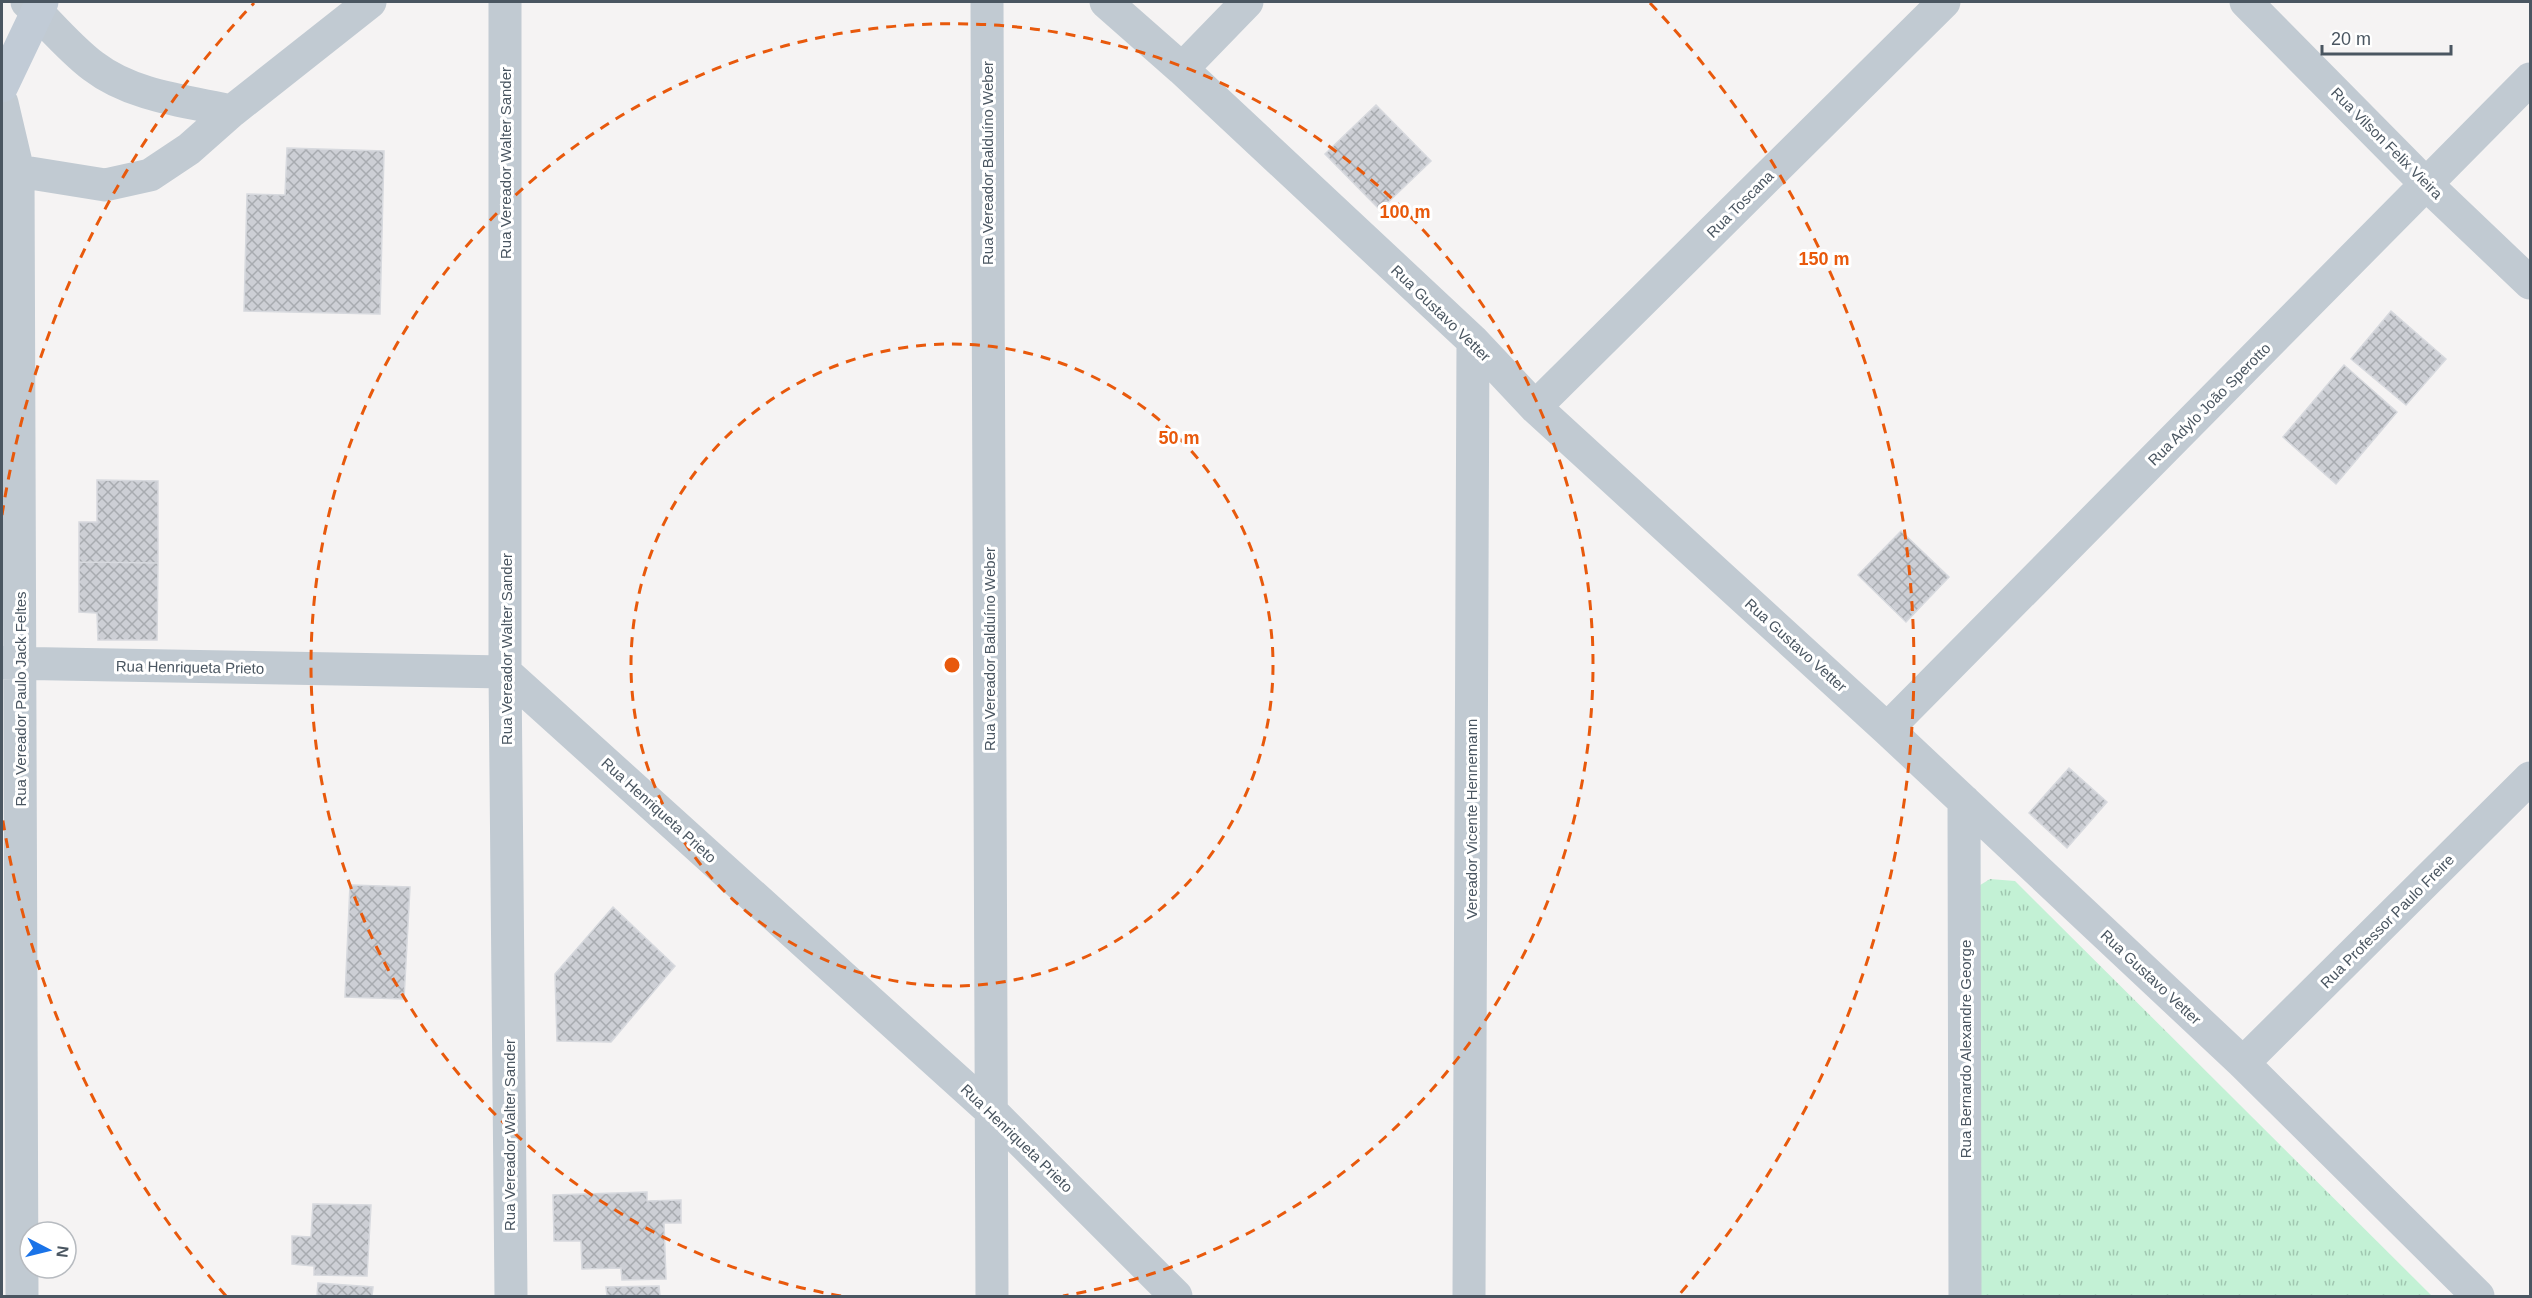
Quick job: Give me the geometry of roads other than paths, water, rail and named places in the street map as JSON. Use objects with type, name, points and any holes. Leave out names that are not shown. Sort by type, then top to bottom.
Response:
[{"type":"main road","points":[[2,86],[35,5]]},
{"type":"street","points":[[18,171],[105,185],[150,175],[189,149],[232,111],[370,2]]},
{"type":"street","name":"Rua Vereador Walter Sander","points":[[505,2],[506,672],[511,1296]]},
{"type":"street","name":"Rua Vereador Balduíno Weber","points":[[987,2],[992,1296]]},
{"type":"street","name":"Rua Gustavo Vetter","points":[[1106,2],[1182,69],[1473,341],[1535,407],[1887,729],[2243,1063],[2478,1296]]},
{"type":"street","points":[[1182,69],[1247,2]]},
{"type":"street","name":"Rua Toscana","points":[[1535,407],[1944,2]]},
{"type":"street","name":"Rua Vilson Felix Vieira","points":[[2246,2],[2426,184],[2530,283]]},
{"type":"street","points":[[35,5],[93,66],[120,82],[151,94],[232,111]]},
{"type":"street","name":"Rua Adylo João Sperotto","points":[[1887,729],[2530,79]]},
{"type":"street","name":"Rua Vereador Paulo Jack Feltes","points":[[2,102],[18,171],[11,664],[22,1296]]},
{"type":"street","name":"Vereador Vicente Hennemann","points":[[1469,1296],[1473,341]]},
{"type":"street","name":"Rua Henriqueta Prieto","points":[[11,664],[506,672],[990,1110],[1176,1296]]},
{"type":"street","name":"Rua Professor Paulo Freire","points":[[2243,1063],[2527,789]]},
{"type":"street","name":"Rua Bernardo Alexandre George","points":[[1964,801],[1965,1296]]}]
